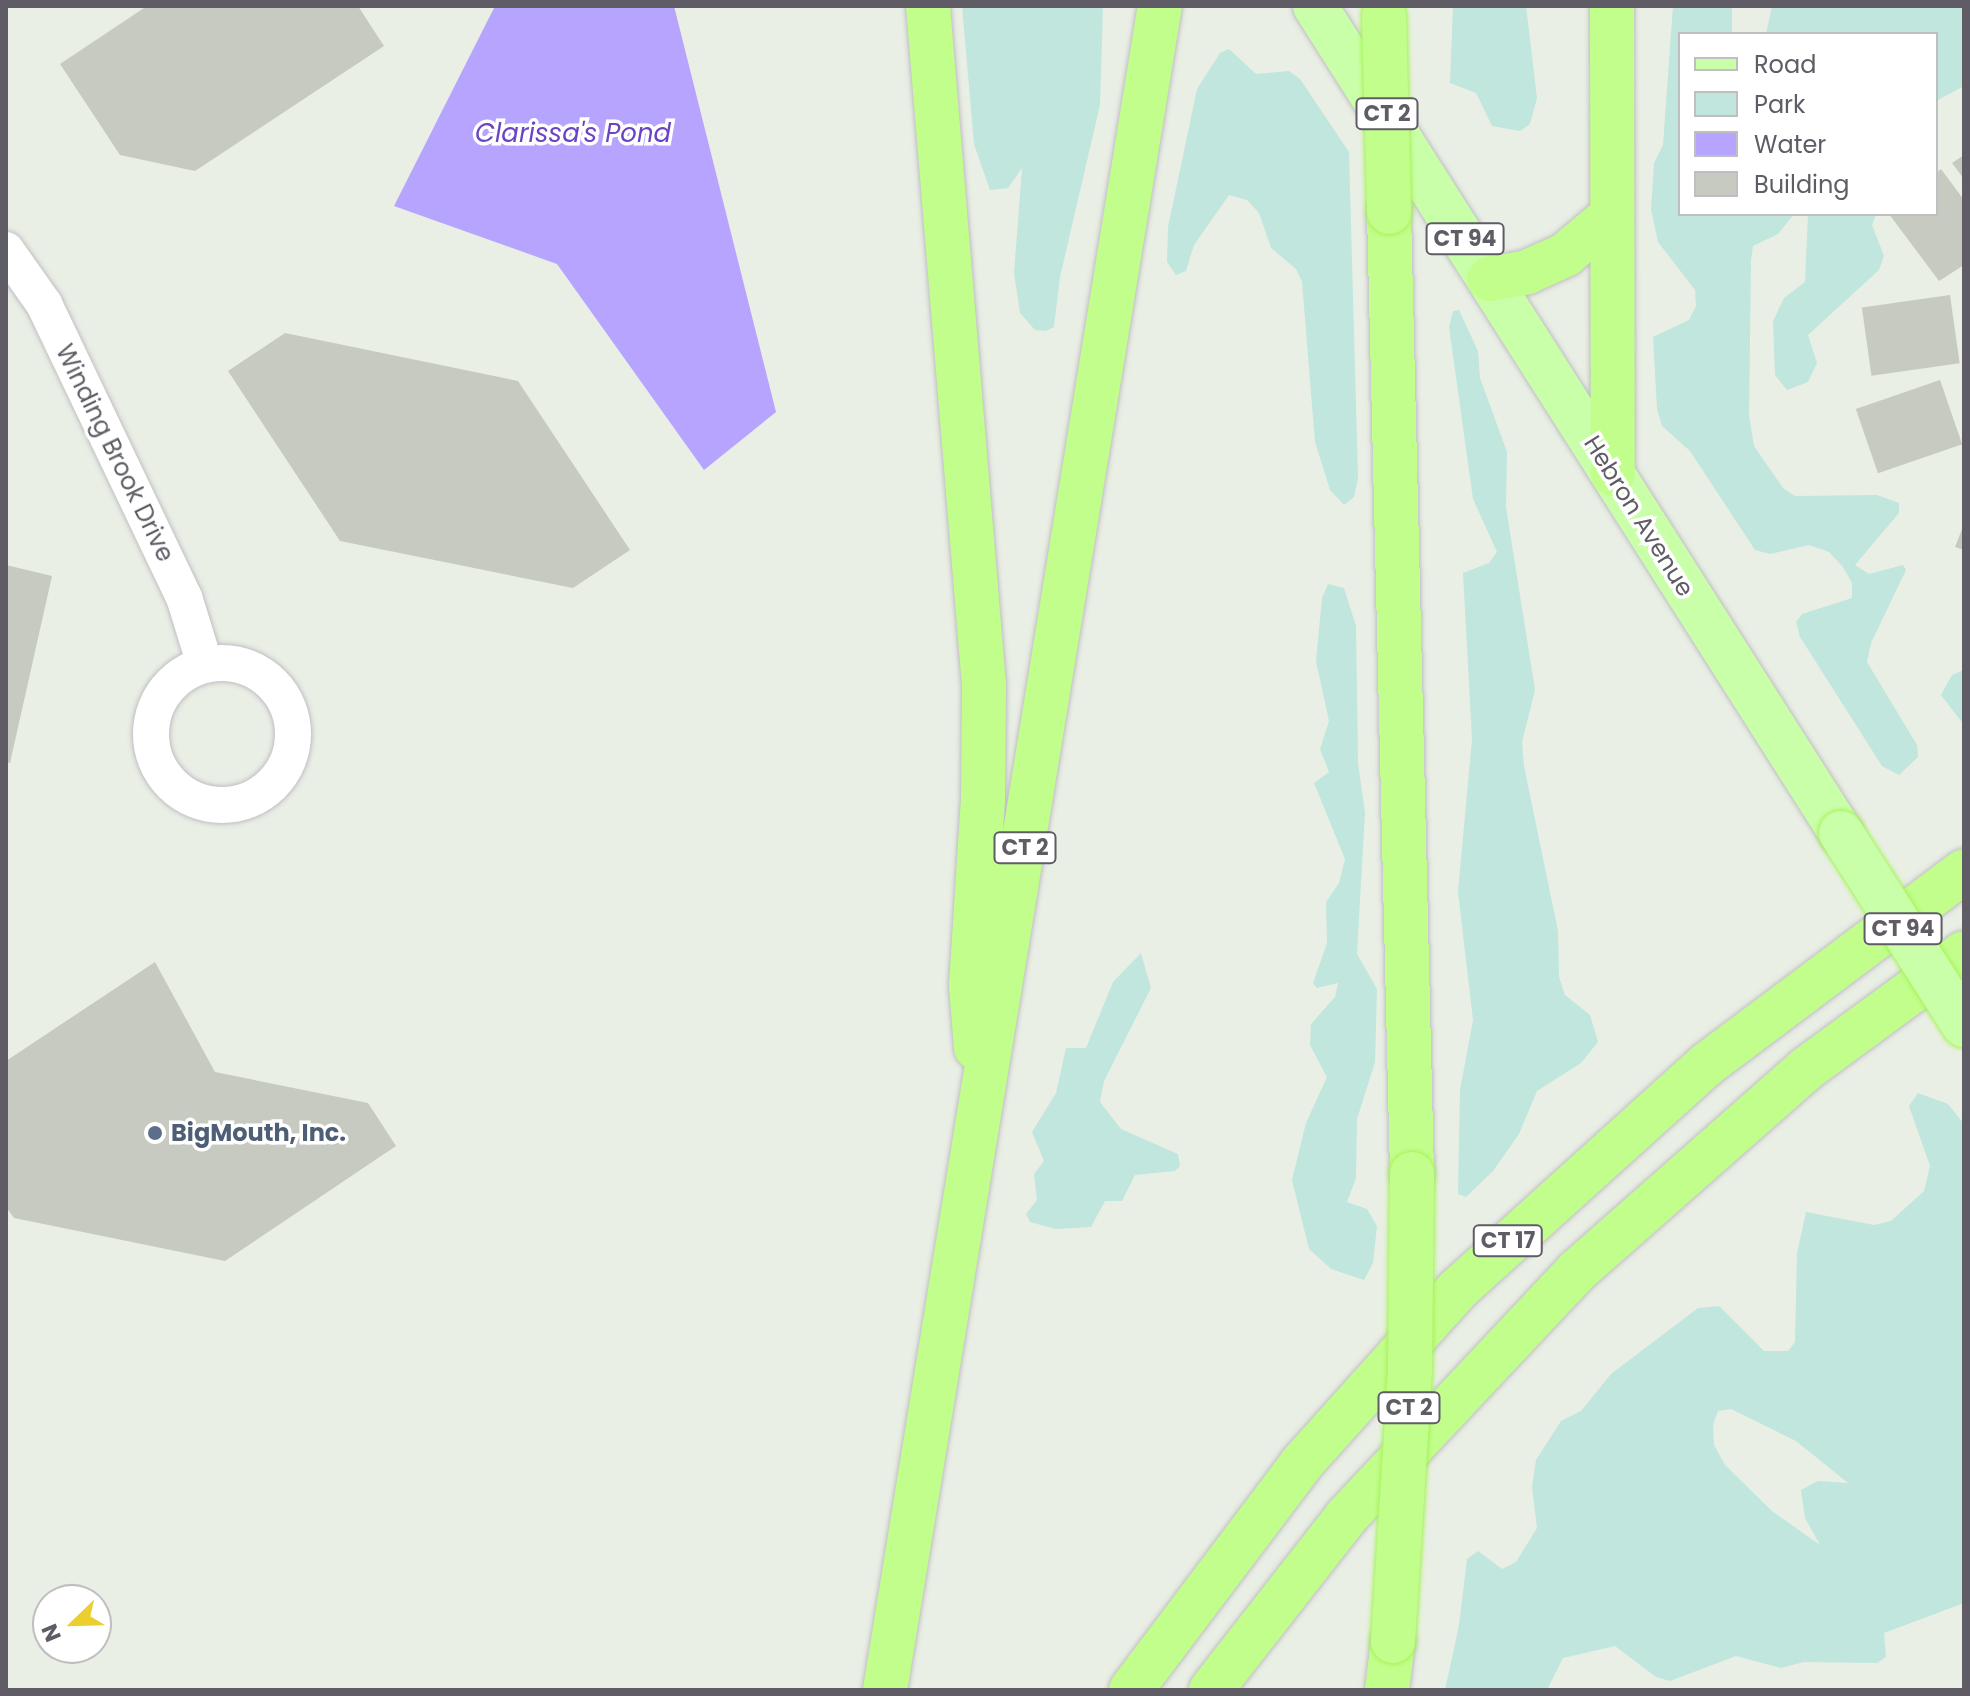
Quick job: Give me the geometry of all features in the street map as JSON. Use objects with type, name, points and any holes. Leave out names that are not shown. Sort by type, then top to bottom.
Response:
[{"type":"highway","points":[[928,6],[984,685],[983,799],[971,986],[985,1094]]},
{"type":"highway","name":"CT 2","points":[[885,1690],[985,1094],[1160,6]]},
{"type":"highway","points":[[1612,6],[1609,218],[1616,291],[1613,474]]},
{"type":"highway","name":"CT 2","points":[[1384,11],[1412,1174],[1410,1368],[1393,1641],[1387,1690]]},
{"type":"highway","points":[[1489,279],[1553,261],[1609,218]]},
{"type":"highway","name":"CT 17","points":[[1131,1690],[1301,1464],[1457,1290],[1706,1065],[1964,871]]},
{"type":"highway","name":"CT 17","points":[[1211,1690],[1346,1517],[1577,1271],[1794,1078],[1964,953]]},
{"type":"main road","name":"Hebron Avenue","points":[[1315,6],[1964,1025]]},
{"type":"street","name":"Winding Brook Drive","points":[[6,250],[44,304],[184,597],[205,665]]},
{"type":"green space","points":[[962,6],[1103,6],[1100,105],[1060,277],[1054,327],[1046,331],[1035,330],[1020,313],[1014,273],[1022,168],[1008,188],[990,190],[974,144]]},
{"type":"green space","points":[[1453,6],[1526,6],[1537,98],[1530,124],[1520,131],[1492,126],[1476,93],[1450,83]]},
{"type":"green space","points":[[1673,6],[1732,6],[1732,32],[1678,32],[1678,216],[1792,216],[1778,234],[1753,246],[1749,416],[1754,446],[1783,488],[1795,496],[1877,495],[1899,503],[1899,513],[1855,565],[1869,574],[1903,565],[1906,570],[1871,643],[1867,662],[1917,745],[1918,757],[1899,775],[1882,766],[1800,637],[1796,622],[1802,614],[1852,598],[1852,583],[1843,567],[1829,552],[1809,545],[1770,554],[1755,550],[1690,451],[1662,426],[1657,409],[1653,337],[1689,320],[1696,306],[1695,290],[1658,242],[1651,209],[1654,163],[1663,145]]},
{"type":"green space","points":[[1772,6],[1964,6],[1964,86],[1938,100],[1938,32],[1766,32]]},
{"type":"green space","points":[[1229,49],[1256,74],[1289,71],[1300,79],[1349,152],[1358,478],[1354,497],[1344,505],[1330,490],[1315,442],[1302,282],[1296,269],[1271,248],[1259,213],[1247,200],[1229,195],[1194,245],[1186,271],[1176,275],[1167,262],[1168,227],[1197,89],[1220,53]]},
{"type":"green space","points":[[1808,216],[1875,216],[1872,225],[1884,256],[1879,270],[1808,335],[1817,363],[1808,382],[1787,390],[1775,375],[1773,321],[1784,298],[1805,282]]},
{"type":"green space","points":[[1459,310],[1478,351],[1480,378],[1507,452],[1506,507],[1535,690],[1522,742],[1524,766],[1558,931],[1559,977],[1565,995],[1590,1015],[1598,1042],[1581,1063],[1537,1091],[1519,1134],[1493,1171],[1466,1197],[1458,1194],[1460,1090],[1473,1020],[1458,892],[1472,739],[1463,573],[1489,563],[1497,552],[1473,499],[1449,327],[1453,311]]},
{"type":"green space","points":[[1328,584],[1344,588],[1356,626],[1358,763],[1365,813],[1357,954],[1377,989],[1375,1062],[1357,1119],[1356,1178],[1347,1202],[1367,1209],[1377,1226],[1373,1263],[1364,1280],[1331,1269],[1309,1249],[1292,1180],[1306,1123],[1327,1077],[1310,1045],[1311,1024],[1335,997],[1338,983],[1317,988],[1313,983],[1327,943],[1326,902],[1339,883],[1345,859],[1314,783],[1329,772],[1320,749],[1329,721],[1316,661],[1322,598]]},
{"type":"green space","points":[[1964,670],[1964,725],[1941,695],[1952,675]]},
{"type":"green space","points":[[1141,953],[1151,988],[1104,1081],[1100,1102],[1121,1129],[1178,1154],[1180,1166],[1175,1171],[1135,1175],[1122,1201],[1105,1201],[1091,1227],[1056,1229],[1030,1222],[1026,1214],[1037,1200],[1034,1174],[1044,1161],[1032,1132],[1056,1093],[1066,1048],[1086,1048],[1113,982]]},
{"type":"green space","points":[[1918,1093],[1948,1104],[1964,1124],[1964,1603],[1884,1633],[1886,1657],[1877,1663],[1804,1662],[1781,1668],[1736,1656],[1670,1681],[1656,1677],[1615,1646],[1563,1658],[1547,1690],[1445,1690],[1459,1625],[1467,1559],[1478,1551],[1502,1569],[1516,1562],[1537,1528],[1532,1487],[1536,1460],[1561,1421],[1581,1411],[1611,1374],[1698,1308],[1719,1306],[1764,1351],[1788,1351],[1795,1342],[1797,1253],[1806,1212],[1874,1225],[1891,1221],[1924,1191],[1930,1166],[1909,1106]],"holes":[[[1731,1409],[1796,1441],[1848,1483],[1818,1481],[1801,1490],[1805,1518],[1820,1545],[1772,1511],[1725,1465],[1714,1445],[1713,1425],[1718,1411]]]},
{"type":"water","name":"Clarissa's Pond","points":[[495,6],[674,6],[776,412],[704,470],[557,264],[394,206]]},
{"type":"building","points":[[147,6],[358,6],[384,46],[195,171],[120,155],[60,64]]},
{"type":"building","points":[[1964,155],[1964,179],[1952,163]]},
{"type":"building","points":[[1941,169],[1964,200],[1964,265],[1939,281],[1890,216],[1938,216],[1938,171]]},
{"type":"building","points":[[1950,295],[1960,363],[1871,376],[1862,307]]},
{"type":"building","points":[[285,333],[518,381],[630,550],[573,588],[340,541],[228,371]]},
{"type":"building","points":[[1940,380],[1962,444],[1878,473],[1856,409]]},
{"type":"building","points":[[1964,524],[1964,550],[1955,547]]},
{"type":"building","points":[[6,565],[52,576],[10,763],[6,762]]},
{"type":"building","points":[[155,962],[215,1072],[368,1103],[396,1146],[225,1261],[14,1218],[6,1207],[6,1061]]},
{"type":"place","name":"BigMouth, Inc.","points":[[155,1133]]}]
